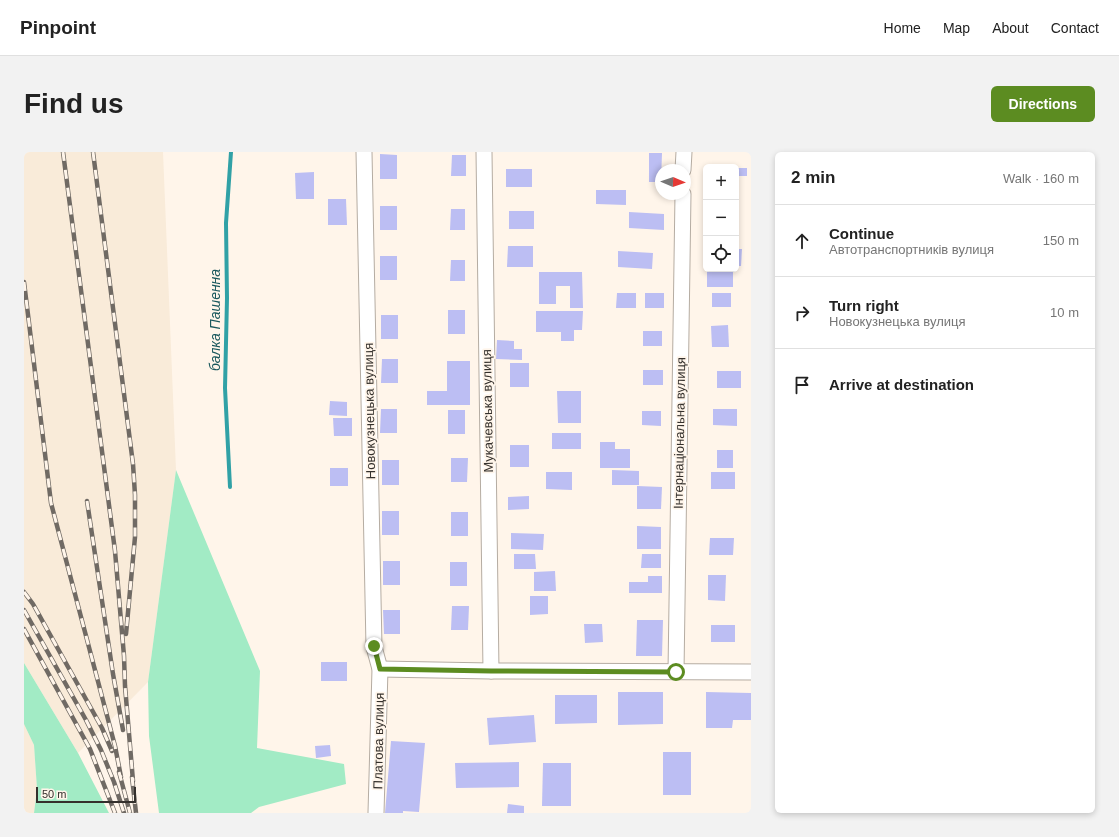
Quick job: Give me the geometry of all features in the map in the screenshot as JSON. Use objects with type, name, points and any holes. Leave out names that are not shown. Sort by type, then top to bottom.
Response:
[{"type":"street","name":"Новокузнецька вулиця","points":[[364,152],[374,646],[380,669]]},
{"type":"street","name":"Мукачевська вулиця","points":[[484,152],[491,671]]},
{"type":"street","points":[[684,152],[684,164]]},
{"type":"street","name":"Інтернаціональна вулиця","points":[[676,672],[683,200]]},
{"type":"street","points":[[380,669],[751,672]]},
{"type":"street","name":"Платова вулиця","points":[[376,813],[380,669]]},
{"type":"shaded area","points":[[24,152],[163,152],[176,470],[148,682],[78,753],[24,663]]},
{"type":"shaded area","points":[[24,724],[34,745],[37,789],[34,813],[24,813]]},
{"type":"green space","points":[[176,470],[260,671],[257,748],[344,764],[346,784],[259,807],[251,813],[159,813],[149,736],[148,682]]},
{"type":"green space","points":[[24,663],[78,753],[109,813],[34,813],[37,789],[34,745],[24,724]]},
{"type":"building","points":[[649,153],[662,153],[662,164],[655,164],[655,182],[649,182]]},
{"type":"building","points":[[380,154],[397,155],[397,179],[380,179]]},
{"type":"building","points":[[452,155],[466,155],[466,176],[451,176]]},
{"type":"building","points":[[739,168],[747,168],[747,176],[739,176]]},
{"type":"building","points":[[506,169],[532,169],[532,187],[506,187]]},
{"type":"building","points":[[314,172],[314,199],[296,199],[295,173]]},
{"type":"building","points":[[596,190],[626,190],[626,205],[596,204]]},
{"type":"building","points":[[328,199],[346,199],[347,225],[328,225]]},
{"type":"building","points":[[380,206],[397,206],[397,230],[380,230]]},
{"type":"building","points":[[451,209],[465,209],[465,230],[450,230]]},
{"type":"building","points":[[509,211],[534,211],[534,229],[509,229]]},
{"type":"building","points":[[629,212],[664,214],[664,230],[629,228]]},
{"type":"building","points":[[508,246],[533,246],[533,267],[507,267]]},
{"type":"building","points":[[739,249],[742,249],[741,266],[739,266]]},
{"type":"building","points":[[618,251],[653,253],[652,269],[618,267]]},
{"type":"building","points":[[380,256],[397,256],[397,280],[380,280]]},
{"type":"building","points":[[451,260],[465,260],[465,281],[450,281]]},
{"type":"building","points":[[539,272],[582,272],[583,308],[570,308],[570,286],[556,286],[556,304],[539,304]]},
{"type":"building","points":[[707,272],[733,272],[733,287],[707,287]]},
{"type":"building","points":[[617,293],[636,293],[636,308],[616,308]]},
{"type":"building","points":[[645,293],[664,293],[664,308],[645,308]]},
{"type":"building","points":[[712,293],[731,293],[731,307],[712,307]]},
{"type":"building","points":[[448,310],[465,310],[465,334],[448,334]]},
{"type":"building","points":[[536,311],[583,311],[582,330],[574,330],[574,341],[561,341],[561,332],[536,332]]},
{"type":"building","points":[[381,315],[398,315],[398,339],[381,339]]},
{"type":"building","points":[[728,325],[729,347],[712,347],[711,326]]},
{"type":"building","points":[[643,331],[662,331],[662,346],[643,346]]},
{"type":"building","points":[[497,340],[514,341],[514,349],[522,349],[522,360],[496,359]]},
{"type":"building","points":[[382,359],[398,359],[398,383],[381,383]]},
{"type":"building","points":[[447,361],[470,361],[470,405],[427,405],[427,391],[447,391]]},
{"type":"building","points":[[510,363],[529,363],[529,387],[510,387]]},
{"type":"building","points":[[643,370],[663,370],[663,385],[643,385]]},
{"type":"building","points":[[717,371],[741,371],[741,388],[717,388]]},
{"type":"building","points":[[557,391],[581,391],[581,423],[558,423]]},
{"type":"building","points":[[330,401],[347,402],[347,416],[329,415]]},
{"type":"building","points":[[381,409],[397,409],[397,433],[380,433]]},
{"type":"building","points":[[713,409],[737,409],[737,426],[713,425]]},
{"type":"building","points":[[448,410],[465,410],[465,434],[448,434]]},
{"type":"building","points":[[642,411],[661,411],[661,426],[642,425]]},
{"type":"building","points":[[333,418],[352,418],[352,436],[334,436]]},
{"type":"building","points":[[552,433],[581,433],[581,449],[552,449]]},
{"type":"building","points":[[600,442],[615,442],[615,449],[630,449],[630,468],[600,468]]},
{"type":"building","points":[[510,445],[529,445],[529,467],[510,467]]},
{"type":"building","points":[[717,450],[733,450],[733,468],[717,468]]},
{"type":"building","points":[[451,458],[468,458],[467,482],[451,482]]},
{"type":"building","points":[[382,460],[399,460],[399,485],[382,485]]},
{"type":"building","points":[[330,468],[348,468],[348,486],[330,486]]},
{"type":"building","points":[[612,470],[639,471],[639,485],[612,485]]},
{"type":"building","points":[[546,472],[572,472],[572,490],[546,489]]},
{"type":"building","points":[[711,472],[735,472],[735,489],[711,489]]},
{"type":"building","points":[[637,486],[662,487],[661,509],[637,509]]},
{"type":"building","points":[[529,496],[529,509],[508,510],[508,497]]},
{"type":"building","points":[[382,511],[399,511],[399,535],[382,535]]},
{"type":"building","points":[[451,512],[468,512],[468,536],[451,536]]},
{"type":"building","points":[[637,526],[661,527],[661,549],[637,549]]},
{"type":"building","points":[[511,533],[544,534],[543,550],[511,549]]},
{"type":"building","points":[[710,538],[734,538],[733,555],[709,555]]},
{"type":"building","points":[[514,554],[535,554],[536,569],[514,569]]},
{"type":"building","points":[[642,554],[661,554],[661,568],[641,568]]},
{"type":"building","points":[[383,561],[400,561],[400,585],[383,585]]},
{"type":"building","points":[[450,562],[467,562],[467,586],[450,586]]},
{"type":"building","points":[[555,571],[556,591],[534,591],[534,572]]},
{"type":"building","points":[[708,575],[726,575],[725,601],[708,600]]},
{"type":"building","points":[[648,576],[662,576],[662,593],[629,593],[629,582],[648,582]]},
{"type":"building","points":[[530,596],[548,596],[548,614],[530,615]]},
{"type":"building","points":[[452,606],[469,606],[468,630],[451,630]]},
{"type":"building","points":[[383,610],[400,610],[400,634],[384,634]]},
{"type":"building","points":[[637,620],[663,620],[662,656],[636,656]]},
{"type":"building","points":[[584,624],[602,624],[603,642],[585,643]]},
{"type":"building","points":[[711,625],[735,625],[735,642],[711,642]]},
{"type":"building","points":[[321,662],[347,662],[347,681],[321,681]]},
{"type":"building","points":[[618,692],[663,692],[663,724],[618,725]]},
{"type":"building","points":[[706,692],[751,693],[751,720],[733,720],[732,728],[706,728]]},
{"type":"building","points":[[555,695],[597,695],[597,723],[555,724]]},
{"type":"building","points":[[534,715],[536,742],[489,745],[487,718]]},
{"type":"building","points":[[391,741],[425,743],[419,812],[403,811],[403,813],[385,813]]},
{"type":"building","points":[[330,745],[331,756],[316,758],[315,746]]},
{"type":"building","points":[[663,752],[691,752],[691,795],[663,795]]},
{"type":"building","points":[[519,762],[519,787],[456,788],[455,763]]},
{"type":"building","points":[[543,763],[571,763],[571,806],[542,806]]},
{"type":"building","points":[[508,804],[524,806],[524,813],[507,813]]},
{"type":"waterway","name":"балка Пашенна","points":[[230,487],[225,388],[227,298],[226,223],[231,152]]},
{"type":"railway","points":[[63,152],[115,551],[133,781]]},
{"type":"railway","points":[[93,152],[133,464],[135,537],[126,634]]},
{"type":"railway","points":[[24,282],[51,503],[115,746],[121,777]]},
{"type":"railway","points":[[87,501],[123,730]]},
{"type":"railway","points":[[24,592],[33,604],[102,728],[112,751]]},
{"type":"railway","points":[[24,610],[86,720],[101,750],[114,782],[124,813]]},
{"type":"railway","points":[[24,629],[90,749],[115,813]]},
{"type":"railway","points":[[119,772],[130,813]]},
{"type":"railway","points":[[132,777],[136,813]]},
{"type":"route","points":[[374,646],[380,669],[676,672]]}]
